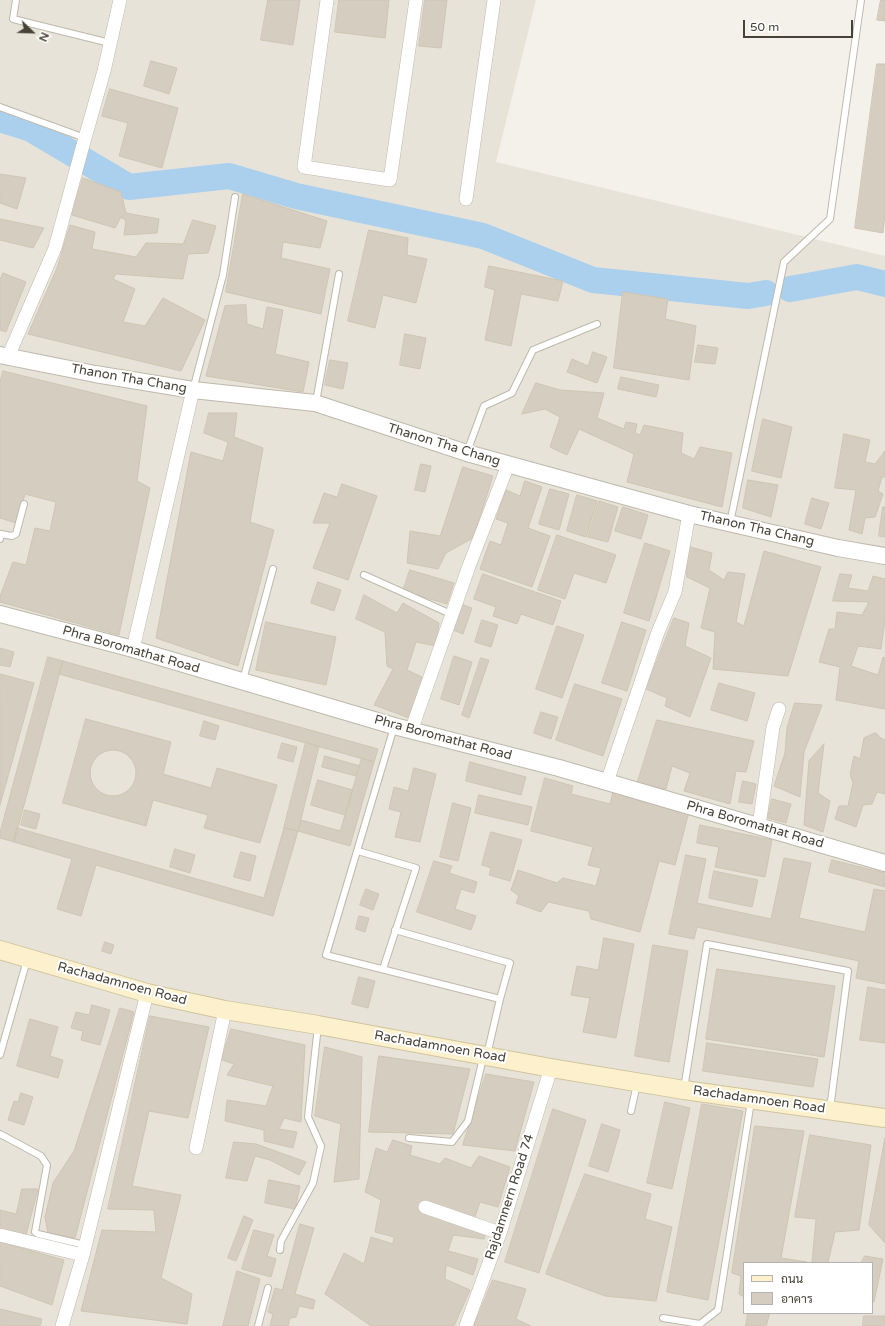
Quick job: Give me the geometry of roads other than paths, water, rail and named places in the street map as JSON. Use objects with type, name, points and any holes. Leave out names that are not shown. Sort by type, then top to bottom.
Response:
[{"type":"main road","name":"Rachadamnoen Road","points":[[0,950],[147,993],[225,1010],[318,1024],[551,1068],[684,1090],[885,1118]]},
{"type":"street","points":[[4,356],[55,248],[104,71],[120,0]]},
{"type":"street","points":[[327,0],[304,168],[390,180],[416,0]]},
{"type":"street","points":[[466,199],[494,0]]},
{"type":"street","name":"Thanon Tha Chang","points":[[4,356],[95,374],[193,390],[315,403],[466,453],[689,514],[838,548],[885,556]]},
{"type":"street","points":[[133,649],[193,390]]},
{"type":"street","points":[[411,731],[453,616],[469,566],[508,465]]},
{"type":"street","points":[[607,782],[658,632],[675,592],[689,514]]},
{"type":"street","name":"Phra Boromathat Road","points":[[0,614],[133,649],[411,731],[559,768],[885,863]]},
{"type":"street","points":[[759,826],[773,727],[779,709]]},
{"type":"street","points":[[62,1326],[84,1250],[147,993]]},
{"type":"street","points":[[196,1148],[225,1010]]},
{"type":"street","name":"Rajdamnern Road 74","points":[[466,1326],[500,1233],[551,1068]]},
{"type":"street","points":[[425,1207],[500,1233]]},
{"type":"street","points":[[0,1235],[84,1250]]},
{"type":"lane","points":[[16,0],[13,19],[110,43]]},
{"type":"lane","points":[[730,523],[784,262],[830,219],[862,0]]},
{"type":"lane","points":[[0,107],[84,142]]},
{"type":"lane","points":[[193,390],[223,275],[235,197]]},
{"type":"lane","points":[[315,403],[339,274]]},
{"type":"lane","points":[[466,453],[484,406],[512,393],[533,350],[597,324]]},
{"type":"lane","points":[[0,539],[1,534],[12,536],[16,534],[24,504]]},
{"type":"lane","points":[[243,682],[273,569]]},
{"type":"lane","points":[[364,575],[453,616]]},
{"type":"lane","points":[[394,726],[326,955],[500,999]]},
{"type":"lane","points":[[358,851],[416,868],[383,969]]},
{"type":"lane","points":[[395,930],[510,963],[468,1121],[452,1142],[409,1138]]},
{"type":"lane","points":[[684,1090],[707,944],[848,971],[830,1110]]},
{"type":"lane","points":[[0,1055],[27,958]]},
{"type":"lane","points":[[280,1250],[281,1241],[313,1184],[321,1146],[308,1117],[318,1024]]},
{"type":"lane","points":[[631,1111],[638,1082]]},
{"type":"lane","points":[[663,1318],[700,1324],[718,1310],[751,1099]]},
{"type":"lane","points":[[0,1134],[41,1156],[47,1165],[35,1232],[84,1250]]},
{"type":"lane","points":[[258,1326],[268,1288]]},
{"type":"waterway","points":[[0,119],[31,129],[129,187],[229,176],[296,196],[483,236],[593,280],[748,296],[766,293]]},
{"type":"waterway","points":[[790,289],[857,277],[885,284]]}]
